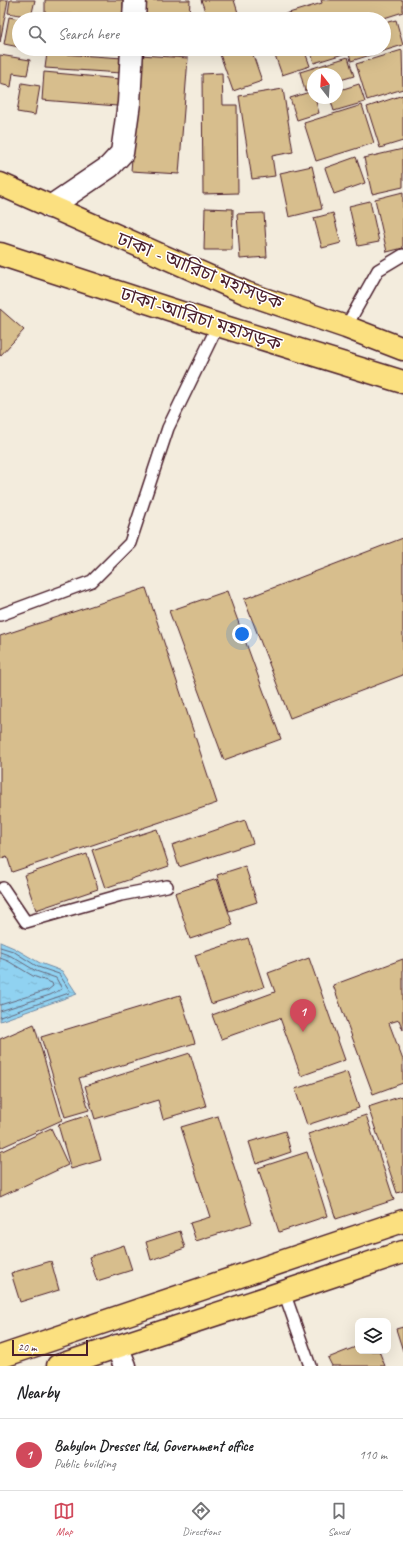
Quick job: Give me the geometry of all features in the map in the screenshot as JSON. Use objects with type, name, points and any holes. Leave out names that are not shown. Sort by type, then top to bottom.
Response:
[{"type":"main road","name":"ঢাকা - আরিচা মহাসড়ক","points":[[0,184],[246,293],[346,327],[403,349]]},
{"type":"main road","name":"ঢাকা-আরিচা মহাসড়ক","points":[[0,254],[218,325],[403,382]]},
{"type":"main road","points":[[0,1357],[403,1222]]},
{"type":"main road","points":[[58,1366],[403,1252]]},
{"type":"street","points":[[134,12],[135,0]]},
{"type":"street","points":[[50,207],[108,167],[122,153],[129,103],[132,56]]},
{"type":"street","points":[[118,1346],[125,1366]]},
{"type":"lane","points":[[346,327],[378,270],[403,255]]},
{"type":"lane","points":[[0,615],[92,581],[130,543],[168,428],[218,325]]},
{"type":"lane","points":[[3,888],[26,922],[121,895],[167,886]]},
{"type":"lane","points":[[284,1292],[310,1366]]},
{"type":"water","points":[[0,942],[40,963],[62,971],[77,994],[0,1021]]},
{"type":"building","points":[[0,0],[8,0],[0,42]]},
{"type":"building","points":[[10,0],[35,0],[32,12],[8,13]]},
{"type":"building","points":[[45,0],[123,0],[123,12],[45,12]]},
{"type":"building","points":[[142,0],[190,0],[189,12],[141,12]]},
{"type":"building","points":[[201,0],[234,0],[238,12],[205,12]]},
{"type":"building","points":[[321,0],[403,0],[403,12],[391,16],[391,12],[292,12],[322,3]]},
{"type":"building","points":[[9,17],[12,18],[12,46],[4,44]]},
{"type":"building","points":[[396,20],[403,45],[391,49],[391,21]]},
{"type":"building","points":[[402,50],[403,89],[367,100],[356,64],[382,56],[391,56],[391,53]]},
{"type":"building","points":[[0,55],[30,60],[27,75],[13,73],[11,87],[0,84]]},
{"type":"building","points":[[47,56],[93,56],[123,58],[121,73],[45,68]]},
{"type":"building","points":[[140,56],[188,58],[179,174],[131,171]]},
{"type":"building","points":[[220,56],[253,56],[262,81],[233,91]]},
{"type":"building","points":[[275,56],[306,56],[310,66],[282,75]]},
{"type":"building","points":[[312,56],[337,56],[314,63]]},
{"type":"building","points":[[350,56],[367,56],[351,61]]},
{"type":"building","points":[[348,57],[354,76],[343,79],[343,68],[313,68]]},
{"type":"building","points":[[307,70],[307,90],[305,91],[300,72]]},
{"type":"building","points":[[44,72],[120,79],[117,106],[42,100]]},
{"type":"building","points":[[222,73],[223,105],[237,105],[238,193],[203,194],[202,74]]},
{"type":"building","points":[[22,83],[40,86],[35,115],[17,112]]},
{"type":"building","points":[[359,84],[365,102],[334,111],[332,104],[343,104],[343,89]]},
{"type":"building","points":[[283,89],[293,152],[272,156],[275,176],[252,179],[239,96]]},
{"type":"building","points":[[307,93],[307,104],[317,104],[319,113],[297,120],[290,98]]},
{"type":"building","points":[[403,95],[403,141],[380,148],[367,107]]},
{"type":"building","points":[[362,105],[374,143],[316,161],[304,123]]},
{"type":"building","points":[[403,149],[403,187],[372,194],[364,158]]},
{"type":"building","points":[[356,157],[365,183],[334,194],[325,168]]},
{"type":"building","points":[[312,166],[322,209],[289,217],[280,173]]},
{"type":"building","points":[[403,192],[403,248],[387,252],[375,199]]},
{"type":"building","points":[[370,201],[379,242],[358,246],[349,206]]},
{"type":"building","points":[[205,208],[233,209],[232,250],[204,250]]},
{"type":"building","points":[[264,213],[267,257],[240,259],[237,214]]},
{"type":"building","points":[[333,213],[341,243],[322,248],[314,218]]},
{"type":"building","points":[[0,309],[24,330],[0,356]]},
{"type":"building","points":[[403,538],[403,675],[290,718],[244,599]]},
{"type":"building","points":[[146,588],[217,803],[12,872],[7,856],[0,859],[0,636]]},
{"type":"building","points":[[227,591],[281,739],[224,760],[169,611]]},
{"type":"building","points":[[245,820],[253,843],[179,867],[172,845]]},
{"type":"building","points":[[157,829],[169,866],[105,888],[92,850]]},
{"type":"building","points":[[87,854],[98,889],[36,910],[24,875]]},
{"type":"building","points":[[245,866],[257,902],[229,911],[217,875]]},
{"type":"building","points":[[217,879],[233,925],[190,939],[175,893]]},
{"type":"building","points":[[248,938],[264,987],[211,1004],[195,955]]},
{"type":"building","points":[[309,958],[345,1060],[301,1076],[280,1018],[221,1039],[212,1015],[275,992],[268,973]]},
{"type":"building","points":[[403,959],[403,1030],[399,1020],[389,1023],[403,1060],[403,1083],[373,1094],[333,985]]},
{"type":"building","points":[[180,995],[195,1043],[79,1078],[89,1110],[65,1117],[41,1037]]},
{"type":"building","points":[[34,1024],[62,1120],[0,1148],[0,1039]]},
{"type":"building","points":[[190,1053],[206,1106],[163,1119],[158,1100],[95,1119],[85,1086]]},
{"type":"building","points":[[347,1072],[359,1108],[307,1125],[295,1089]]},
{"type":"building","points":[[402,1096],[403,1191],[397,1193],[368,1107]]},
{"type":"building","points":[[88,1115],[101,1160],[71,1169],[58,1125]]},
{"type":"building","points":[[366,1115],[394,1200],[336,1219],[308,1134]]},
{"type":"building","points":[[218,1116],[252,1223],[196,1241],[190,1223],[210,1217],[181,1127]]},
{"type":"building","points":[[51,1128],[68,1165],[0,1197],[0,1152]]},
{"type":"building","points":[[285,1131],[291,1152],[256,1164],[249,1142]]},
{"type":"building","points":[[307,1152],[327,1216],[279,1232],[258,1168]]},
{"type":"building","points":[[180,1231],[185,1248],[151,1260],[146,1242]]},
{"type":"building","points":[[124,1245],[132,1270],[97,1281],[89,1257]]},
{"type":"building","points":[[51,1261],[59,1290],[20,1302],[11,1273]]},
{"type":"building","points":[[403,1327],[403,1351],[396,1329]]},
{"type":"building","points":[[355,1347],[355,1354],[380,1354],[385,1366],[332,1366],[328,1358]]},
{"type":"place","name":"Babylon Dresses ltd, Government office","points":[[303,1032]]}]
